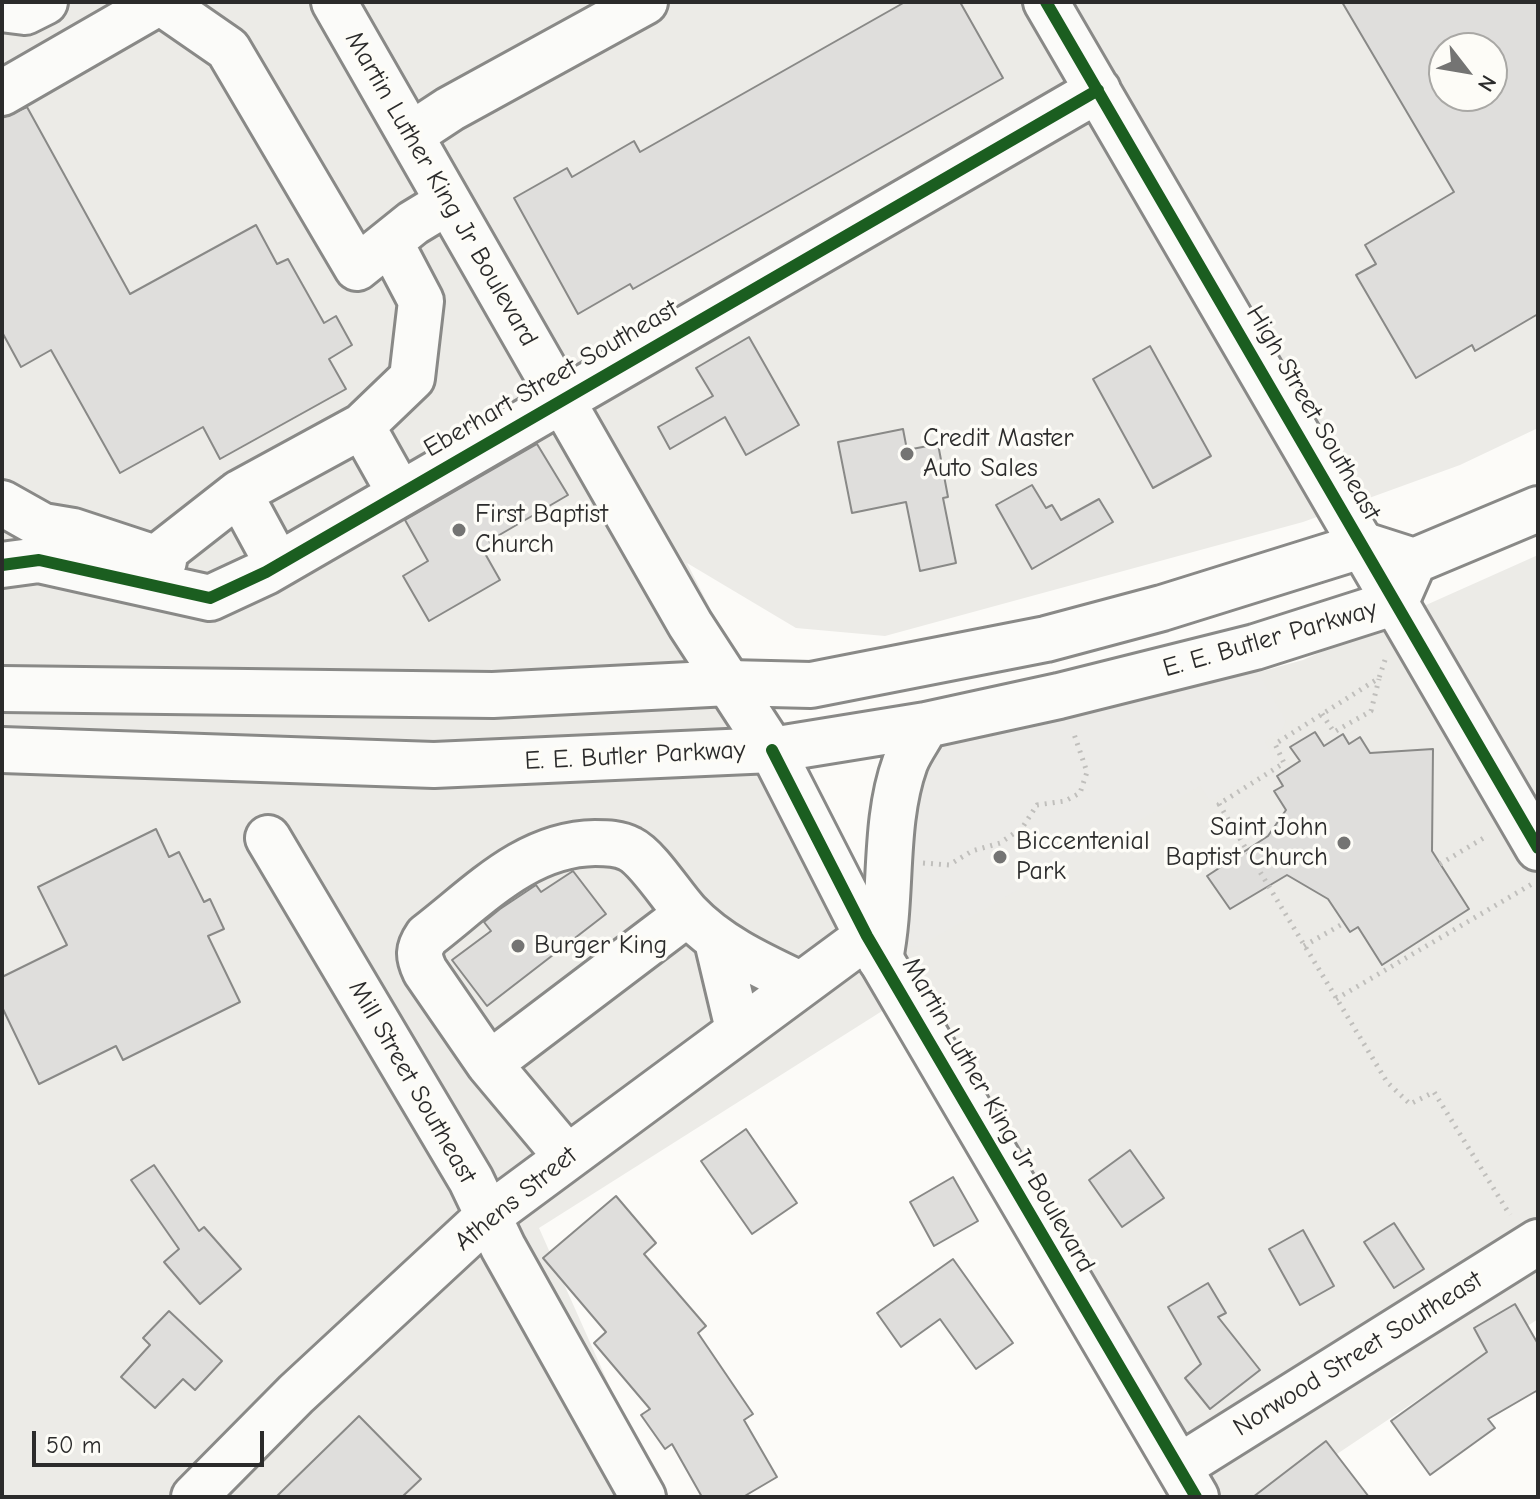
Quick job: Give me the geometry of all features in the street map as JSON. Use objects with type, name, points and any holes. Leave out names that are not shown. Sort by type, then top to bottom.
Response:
[{"type":"main road","points":[[2,9],[25,12],[45,2]]},
{"type":"main road","points":[[2,93],[160,2],[228,49],[357,268],[446,203]]},
{"type":"main road","name":"Martin Luther King Jr Boulevard","points":[[334,2],[412,134],[446,203],[690,624],[772,750],[874,947],[1016,1162],[1188,1482]]},
{"type":"main road","points":[[412,134],[450,109],[645,2]]},
{"type":"main road","name":"High Street Southeast","points":[[1046,2],[1538,848]]},
{"type":"main road","name":"Eberhart Street Southeast","points":[[2,565],[39,560],[210,598],[262,573],[1098,90]]},
{"type":"main road","points":[[156,558],[239,493],[362,426],[412,378],[421,301],[390,242]]},
{"type":"main road","points":[[362,426],[399,492]]},
{"type":"main road","points":[[2,503],[43,526],[73,531],[156,558],[262,573],[239,493]]},
{"type":"main road","points":[[5,689],[493,695],[729,683],[811,685],[1046,639],[1162,608],[1364,545],[1414,561],[1538,509]]},
{"type":"main road","name":"E. E. Butler Parkway","points":[[9,750],[434,765],[772,750],[926,725],[1255,647],[1396,602],[1414,561]]},
{"type":"main road","points":[[874,947],[889,914],[893,823],[905,762],[926,725]]},
{"type":"main road","name":"Mill Street Southeast","points":[[268,838],[471,1180],[487,1217],[643,1497]]},
{"type":"main road","points":[[567,1157],[489,1064],[418,957],[427,936],[519,865],[547,849],[567,845],[613,843],[633,850],[702,927],[800,984]]},
{"type":"main road","points":[[702,927],[738,1029]]},
{"type":"main road","points":[[489,1064],[702,927]]},
{"type":"main road","name":"Athens Street","points":[[194,1497],[296,1394],[487,1217],[800,984],[874,947]]},
{"type":"main road","name":"Norwood Street Southeast","points":[[1188,1482],[1524,1229]]},
{"type":"path","points":[[1322,714],[1334,732],[1371,711],[1388,650]]},
{"type":"path","points":[[1379,678],[1275,744],[1284,763],[1219,804],[1387,1082],[1410,1104],[1434,1092],[1524,1229]]},
{"type":"path","points":[[923,863],[949,865],[972,851],[1000,843],[1022,828],[1037,805],[1065,801],[1080,793],[1087,772],[1071,726]]},
{"type":"path","points":[[1336,999],[1538,881]]},
{"type":"path","points":[[1304,946],[1344,923]]},
{"type":"shaded area","points":[[2,2],[1538,2],[1538,428],[1460,465],[1303,522],[885,636],[796,628],[687,563],[885,951],[934,761],[1303,660],[1538,555],[1538,1319],[1273,1497],[1204,1497],[909,994],[539,1228],[659,1497],[2,1497]]},
{"type":"shaded area","points":[[1255,667],[1286,721],[1282,731],[1265,741],[1273,759],[1269,766],[1210,801],[1200,786],[918,947],[908,946],[915,790],[926,760],[955,735]]},
{"type":"building","points":[[905,2],[960,2],[1003,78],[633,289],[630,284],[578,314],[514,198],[567,168],[572,177],[634,141],[640,152]]},
{"type":"building","points":[[1342,2],[1538,2],[1538,314],[1475,351],[1472,345],[1416,378],[1356,275],[1376,264],[1365,245],[1454,192]]},
{"type":"building","points":[[27,107],[130,294],[256,225],[277,264],[288,259],[324,323],[336,316],[352,345],[329,359],[346,389],[220,459],[203,427],[120,473],[51,350],[21,367],[2,332],[2,118]]},
{"type":"building","points":[[749,337],[799,425],[746,455],[725,417],[670,449],[658,427],[713,396],[696,368]]},
{"type":"building","points":[[1150,346],[1211,456],[1153,488],[1093,379]]},
{"type":"building","points":[[903,429],[907,450],[938,444],[948,497],[943,498],[956,563],[920,571],[906,502],[852,513],[838,442]]},
{"type":"building","name":"First Baptist Church","points":[[537,444],[568,495],[489,541],[491,544],[483,550],[500,580],[429,621],[403,576],[428,561],[405,520]]},
{"type":"building","points":[[1032,485],[1046,508],[1052,505],[1061,520],[1099,499],[1113,522],[1032,569],[996,505]]},
{"type":"building","name":"Saint John Baptist Church","points":[[1315,732],[1324,746],[1343,734],[1349,744],[1360,737],[1370,753],[1433,749],[1432,851],[1469,909],[1382,965],[1358,927],[1350,932],[1328,899],[1287,875],[1230,909],[1207,876],[1268,836],[1286,810],[1274,791],[1283,786],[1277,776],[1300,761],[1290,747]]},
{"type":"building","points":[[156,829],[169,857],[179,852],[204,902],[210,899],[224,929],[208,936],[240,1002],[123,1060],[116,1046],[39,1084],[2,1007],[2,977],[67,945],[38,887]]},
{"type":"building","name":"Burger King","points":[[573,871],[606,914],[487,1006],[452,960],[491,931],[484,922],[500,909],[536,885],[541,892]]},
{"type":"building","points":[[746,1129],[797,1203],[752,1234],[701,1161]]},
{"type":"building","points":[[1130,1150],[1164,1198],[1122,1227],[1089,1180]]},
{"type":"building","points":[[154,1165],[199,1231],[204,1227],[241,1269],[200,1304],[164,1262],[179,1249],[131,1180]]},
{"type":"building","points":[[953,1177],[978,1221],[934,1246],[910,1202]]},
{"type":"building","points":[[616,1196],[656,1243],[644,1254],[706,1326],[698,1333],[753,1414],[744,1420],[777,1477],[743,1497],[702,1497],[672,1444],[665,1449],[641,1415],[650,1409],[594,1343],[606,1332],[543,1258]]},
{"type":"building","points":[[1394,1223],[1424,1269],[1394,1288],[1364,1242]]},
{"type":"building","points":[[1303,1230],[1334,1286],[1300,1305],[1269,1249]]},
{"type":"building","points":[[953,1259],[1013,1343],[976,1369],[940,1319],[901,1347],[877,1313]]},
{"type":"building","points":[[1208,1283],[1226,1313],[1218,1317],[1260,1370],[1210,1409],[1185,1378],[1201,1364],[1168,1307]]},
{"type":"building","points":[[1515,1304],[1538,1344],[1538,1390],[1488,1419],[1495,1428],[1430,1475],[1391,1421],[1487,1352],[1474,1328]]},
{"type":"building","points":[[169,1311],[222,1361],[195,1390],[183,1379],[155,1408],[121,1377],[150,1345],[143,1338]]},
{"type":"building","points":[[359,1416],[421,1479],[402,1497],[276,1497]]},
{"type":"building","points":[[1326,1441],[1369,1497],[1253,1497]]},
{"type":"cycle path","points":[[1046,2],[1538,848]]},
{"type":"cycle path","points":[[2,565],[39,560],[210,598],[266,572],[1098,90]]},
{"type":"cycle path","points":[[772,750],[867,936],[1196,1497]]},
{"type":"place","name":"Credit Master Auto Sales","points":[[907,454]]},
{"type":"place","name":"First Baptist Church","points":[[459,530]]},
{"type":"place","name":"Saint John Baptist Church","points":[[1344,843]]},
{"type":"place","name":"Biccentenial Park","points":[[1000,857]]},
{"type":"place","name":"Burger King","points":[[518,946]]}]
